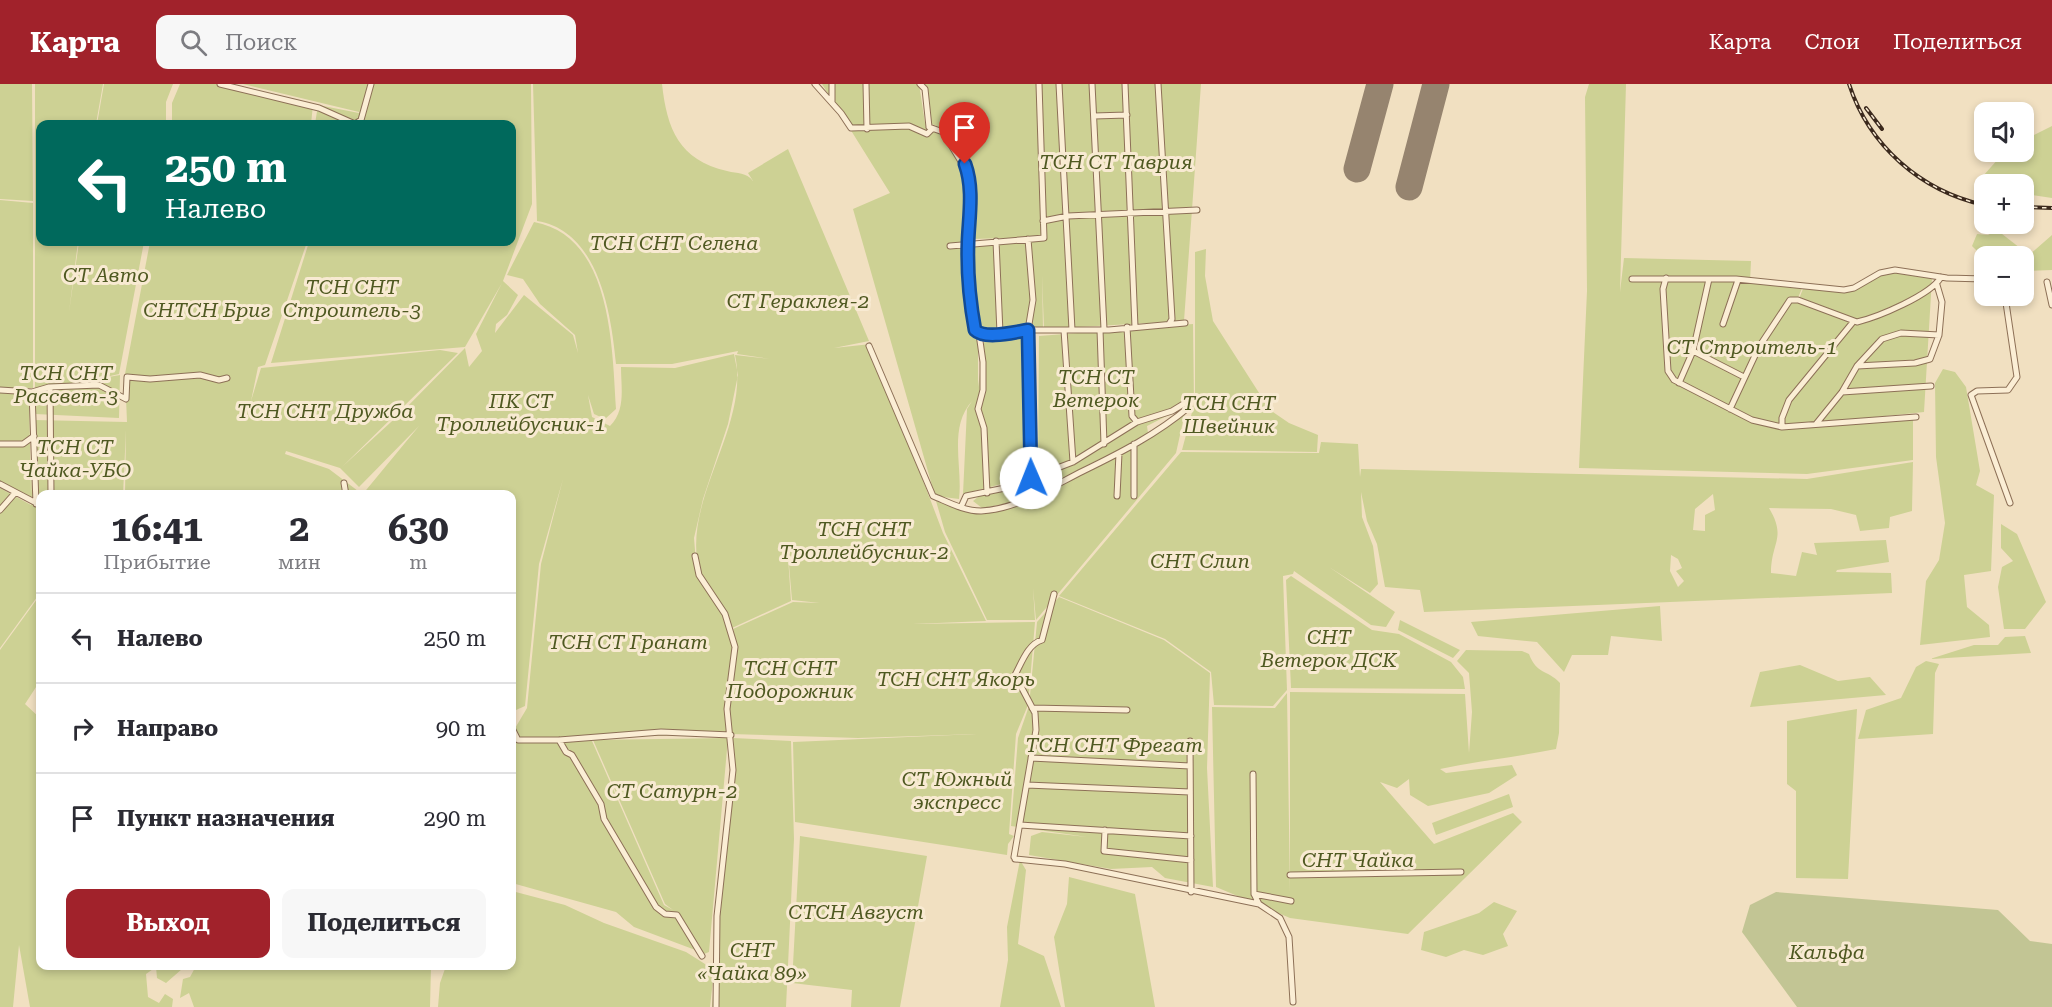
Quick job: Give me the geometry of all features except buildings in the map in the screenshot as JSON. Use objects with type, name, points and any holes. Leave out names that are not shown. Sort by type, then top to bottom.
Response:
[{"type":"street","points":[[220,84],[319,108],[346,120]]},
{"type":"street","points":[[361,120],[371,84]]},
{"type":"street","points":[[815,84],[851,128],[909,126],[927,134],[932,130],[929,127],[925,89],[920,84]]},
{"type":"street","points":[[832,84],[832,102]]},
{"type":"street","points":[[866,84],[867,129]]},
{"type":"street","points":[[950,246],[1044,238],[1039,84]]},
{"type":"street","points":[[1059,84],[1068,216],[1072,330]]},
{"type":"street","points":[[1092,84],[1099,215],[1104,444]]},
{"type":"street","points":[[1125,84],[1135,327]]},
{"type":"street","points":[[1158,84],[1172,319],[1169,324]]},
{"type":"street","points":[[1094,116],[1127,115]]},
{"type":"street","points":[[929,127],[943,132],[968,173],[970,207],[968,244],[974,328],[979,334],[983,362],[983,390],[978,409],[984,428],[987,493]]},
{"type":"street","points":[[1043,221],[1068,216],[1197,210]]},
{"type":"street","points":[[1028,239],[1034,300],[1028,330],[1031,478]]},
{"type":"street","points":[[996,241],[1000,333]]},
{"type":"street","points":[[1632,279],[1738,280],[1849,290],[1880,273],[1895,270],[1941,277],[1974,279]]},
{"type":"street","points":[[1782,427],[1784,409],[1789,400],[1853,322],[1868,319],[1937,285],[1941,277]]},
{"type":"street","points":[[1666,278],[1663,289],[1668,371],[1671,378],[1679,383],[1752,420],[1782,427],[1916,417]]},
{"type":"street","points":[[1679,383],[1693,351],[1709,279]]},
{"type":"street","points":[[1724,324],[1738,280]]},
{"type":"street","points":[[2047,282],[2052,305]]},
{"type":"street","points":[[1797,300],[1804,285]]},
{"type":"street","points":[[1857,366],[1915,363],[1930,359],[1939,335],[1942,302],[1937,285]]},
{"type":"street","points":[[1730,409],[1744,377],[1786,305],[1793,299],[1848,317],[1853,322]]},
{"type":"street","points":[[2007,306],[2017,377],[2008,390],[1977,391],[1971,395],[2010,503]]},
{"type":"street","points":[[979,334],[1028,330],[1102,330],[1185,323]]},
{"type":"street","points":[[1127,327],[1132,416],[1137,422]]},
{"type":"street","points":[[1064,330],[1073,462]]},
{"type":"street","points":[[1816,424],[1874,346],[1891,335],[1939,335]]},
{"type":"street","points":[[869,346],[933,496],[961,507],[982,511],[1021,502],[1119,453],[1169,424],[1189,404],[1137,422],[1073,462],[987,493],[966,496],[961,507]]},
{"type":"street","points":[[1693,351],[1744,377]]},
{"type":"street","points":[[0,390],[32,392],[50,387],[99,385],[126,399],[127,377],[150,379],[158,376],[200,375],[219,380],[227,378]]},
{"type":"street","points":[[1842,392],[1931,386]]},
{"type":"street","points":[[50,387],[51,490]]},
{"type":"street","points":[[32,392],[37,490]]},
{"type":"street","points":[[0,444],[23,444],[34,436]]},
{"type":"street","points":[[1134,444],[1134,496]]},
{"type":"street","points":[[1117,496],[1119,453]]},
{"type":"street","points":[[344,483],[345,490]]},
{"type":"street","points":[[0,484],[36,503]]},
{"type":"street","points":[[0,510],[15,493]]},
{"type":"street","points":[[695,556],[699,575],[726,615],[735,647],[727,709],[733,770],[715,958],[716,1007]]},
{"type":"street","points":[[1054,594],[1042,640],[1036,642],[1028,651],[1015,675],[1032,708],[1036,730],[1015,858],[1065,864],[1228,900],[1250,900],[1259,904],[1280,918],[1289,937],[1293,1002]]},
{"type":"street","points":[[1032,708],[1127,710]]},
{"type":"street","points":[[516,736],[518,740],[559,740],[661,732],[731,735]]},
{"type":"street","points":[[559,740],[566,752],[572,755],[601,804],[604,819],[656,907],[665,914],[677,915],[702,956]]},
{"type":"street","points":[[1190,741],[1191,892]]},
{"type":"street","points":[[1031,758],[1190,766]]},
{"type":"street","points":[[1253,774],[1254,894],[1259,904]]},
{"type":"street","points":[[1027,785],[1190,792]]},
{"type":"street","points":[[1020,825],[1191,836]]},
{"type":"street","points":[[1105,830],[1104,851],[1191,860]]},
{"type":"street","points":[[1290,875],[1461,872]]},
{"type":"street","points":[[1254,894],[1291,901]]},
{"type":"green space","points":[[0,84],[32,84],[33,201],[0,199]]},
{"type":"green space","name":"ТСН СНТ Рассвет-3","points":[[35,84],[103,84],[97,120],[36,120],[36,246],[77,246],[69,312],[78,246],[143,246],[119,374],[97,379],[120,375],[119,418],[35,414]]},
{"type":"green space","points":[[104,84],[173,84],[166,102],[166,120],[98,120]]},
{"type":"green space","points":[[180,84],[232,84],[313,105],[311,120],[172,120],[172,103]]},
{"type":"green space","points":[[243,84],[531,84],[532,204],[503,281],[518,295],[507,315],[496,324],[495,333],[524,295],[573,335],[578,353],[575,335],[540,304],[523,279],[507,275],[534,222],[560,231],[579,248],[593,271],[603,297],[609,326],[616,409],[605,419],[594,414],[588,395],[592,417],[610,426],[615,420],[622,398],[621,367],[675,368],[734,354],[738,375],[728,424],[703,499],[694,538],[697,575],[724,615],[734,647],[726,709],[729,734],[518,739],[516,727],[527,708],[541,564],[563,479],[539,564],[525,706],[516,710],[516,490],[366,490],[419,426],[359,487],[340,468],[286,451],[285,454],[329,469],[357,490],[125,490],[126,430],[123,490],[36,490],[36,598],[0,648],[0,488],[31,505],[32,498],[0,484],[0,393],[29,394],[31,494],[34,420],[127,422],[125,374],[149,246],[306,246],[265,365],[258,367],[251,401],[261,368],[440,350],[458,353],[342,467],[403,411],[465,348],[469,367],[482,351],[476,334],[502,283],[465,347],[271,363],[308,246],[516,246],[516,120],[316,120],[318,105],[359,113],[360,107],[359,112]]},
{"type":"green space","points":[[533,84],[662,84],[672,128],[687,151],[711,166],[745,175],[753,181],[748,173],[788,149],[869,341],[834,348],[871,344],[943,533],[986,621],[913,624],[1035,622],[1028,705],[1016,734],[1009,834],[1014,836],[1008,844],[1007,855],[795,822],[793,742],[977,734],[858,738],[731,734],[728,709],[737,646],[733,629],[793,602],[820,603],[792,600],[787,542],[791,601],[732,628],[710,594],[700,573],[696,546],[699,519],[733,410],[737,382],[735,355],[770,359],[737,354],[738,351],[672,364],[616,364],[605,299],[588,257],[575,240],[558,228],[537,221]]},
{"type":"green space","name":"ТСН СТ Таврия","points":[[822,84],[919,84],[925,123],[948,135],[962,166],[971,241],[1041,241],[1040,237],[972,239],[965,164],[952,133],[930,123],[922,84],[1201,84],[1184,321],[1044,329],[1042,275],[1043,329],[983,332],[978,354],[978,387],[985,336],[1032,333],[1033,476],[963,494],[967,409],[972,401],[965,412],[960,423],[958,435],[959,499],[935,496],[853,209],[890,193]]},
{"type":"green space","name":"СТ Строитель-1","points":[[1589,84],[1626,84],[1620,292],[1624,258],[1751,261],[1750,282],[1803,286],[1797,300],[1857,323],[1883,313],[1854,321],[1849,317],[1799,299],[1804,286],[1845,291],[1855,289],[1879,273],[1895,270],[1932,278],[1924,412],[1825,422],[1913,415],[1913,460],[1807,474],[1579,468],[1587,291],[1585,97]],"holes":[[[1901,332],[1874,347],[1818,423],[1780,426],[1816,423],[1873,345],[1881,339]]]},
{"type":"green space","points":[[2052,126],[2052,198],[2034,195],[2034,174],[1985,174],[1995,162],[2034,162],[2034,135]]},
{"type":"green space","points":[[0,200],[33,203],[33,388],[0,388]]},
{"type":"green space","points":[[1977,234],[2002,234],[2017,246],[1974,246],[1974,248],[1972,246]]},
{"type":"green space","points":[[2052,235],[2052,270],[2034,271],[2034,251]]},
{"type":"green space","name":"ТСН СНТ Швейник","points":[[1206,249],[1205,276],[1213,321],[1270,410],[1289,423],[1318,435],[1317,452],[1182,450],[1195,401],[1195,252]]},
{"type":"green space","name":"ТСН СТ Ветерок","points":[[1193,324],[1194,402],[1147,426],[1148,433],[1186,408],[1176,453],[1036,620],[1033,588],[1035,620],[987,620],[945,532],[936,501],[971,513],[1017,503],[1019,501],[982,508],[973,501],[978,497],[1038,475],[1039,336]]},
{"type":"green space","points":[[1943,369],[1955,372],[1966,387],[1980,471],[1976,485],[1994,495],[1991,571],[1964,575],[1967,607],[1989,625],[1990,637],[1920,645],[1926,581],[1939,560],[1945,523],[1936,457],[1935,383]]},
{"type":"green space","name":"СНТ Слип","points":[[1321,442],[1358,444],[1360,477],[1361,469],[1807,479],[1913,462],[1912,511],[1890,517],[1889,528],[1860,531],[1856,515],[1831,509],[1769,508],[1778,534],[1771,573],[1796,576],[1802,552],[1817,555],[1814,543],[1886,540],[1889,562],[1836,572],[1891,573],[1892,593],[1424,612],[1420,590],[1385,587],[1377,544],[1367,521],[1361,492],[1362,517],[1373,546],[1378,584],[1370,593],[1329,567],[1395,612],[1386,627],[1371,625],[1294,571],[1293,574],[1283,576],[1287,690],[1273,706],[1214,705],[1211,672],[1165,639],[1059,596],[1181,452],[1319,453]],"holes":[[[1713,494],[1715,510],[1705,515],[1705,531],[1693,530],[1695,509]],[[1671,555],[1678,559],[1682,568],[1676,571],[1684,581],[1678,587],[1670,571]]]},
{"type":"green space","points":[[2001,524],[2017,534],[2046,602],[2025,629],[2004,629],[1998,587],[2002,567],[2013,561],[2001,548]]},
{"type":"green space","name":"СНТ Ветерок ДСК","points":[[1291,576],[1372,630],[1399,634],[1451,662],[1463,677],[1465,689],[1291,688],[1286,580]]},
{"type":"green space","name":"ТСН СНТ Фрегат","points":[[1059,597],[1164,640],[1210,673],[1207,768],[1213,887],[1165,878],[1152,867],[1111,869],[1029,855],[1031,836],[1042,832],[1087,837],[1011,826],[1018,738],[1029,706],[1037,622]]},
{"type":"green space","points":[[36,600],[36,687],[25,704],[36,714],[36,970],[152,970],[146,974],[148,997],[159,1003],[165,994],[173,999],[172,1007],[30,1007],[19,945],[13,1007],[0,1007],[0,650]]},
{"type":"green space","points":[[1660,606],[1662,641],[1611,636],[1608,655],[1572,655],[1564,672],[1537,642],[1478,636],[1471,622]]},
{"type":"green space","points":[[1400,620],[1460,650],[1453,658],[1398,630]]},
{"type":"green space","points":[[2025,636],[2031,653],[1930,659],[1974,645],[1998,645],[2005,637]]},
{"type":"green space","name":"СНТ Чайка","points":[[1466,650],[1522,651],[1529,654],[1539,669],[1560,683],[1559,733],[1556,749],[1440,769],[1446,773],[1512,765],[1517,775],[1489,793],[1428,806],[1410,795],[1409,779],[1397,788],[1380,782],[1434,844],[1513,813],[1522,822],[1408,934],[1290,918],[1216,887],[1212,707],[1275,708],[1287,693],[1290,893],[1290,692],[1465,694],[1469,753],[1472,712],[1469,673],[1457,661]]},
{"type":"green space","points":[[1926,661],[1939,664],[1935,673],[1933,734],[1858,739],[1866,710],[1901,698],[1916,667]]},
{"type":"green space","points":[[1800,665],[1838,681],[1870,677],[1886,695],[1750,707],[1760,672]]},
{"type":"green space","points":[[1857,709],[1848,879],[1796,878],[1796,791],[1787,784],[1787,721]]},
{"type":"green space","name":"СТ Сатурн-2","points":[[728,738],[709,952],[704,954],[679,913],[698,951],[634,927],[616,912],[516,884],[516,742],[592,741],[664,905],[673,910],[665,904],[593,740]]},
{"type":"green space","name":"СНТ «Чайка 89»","points":[[733,738],[791,741],[794,839],[786,1007],[712,1007]]},
{"type":"green space","points":[[1509,794],[1513,807],[1436,835],[1432,823]]},
{"type":"green space","name":"СТСН Август","points":[[800,836],[927,856],[900,1007],[851,1007],[852,990],[792,983]]},
{"type":"green space","points":[[1020,860],[1026,870],[1018,944],[1044,956],[1061,1007],[1000,1007],[1008,960],[1007,927]]},
{"type":"green space","points":[[1069,877],[1135,894],[1155,1007],[1065,1007],[1054,937],[1067,904]]},
{"type":"green space","points":[[516,892],[565,905],[604,923],[686,952],[705,964],[713,980],[710,1007],[438,1007],[440,983],[445,970],[516,970]]},
{"type":"green space","name":"Кальфа","points":[[1776,892],[1998,910],[2030,941],[2052,944],[2052,1007],[1797,1007],[1742,932],[1750,905]]},
{"type":"green space","points":[[1494,902],[1517,911],[1503,934],[1508,946],[1483,955],[1464,950],[1446,957],[1421,950],[1424,932],[1479,913]]},
{"type":"green space","points":[[156,970],[181,970],[166,983],[157,978]]},
{"type":"green space","points":[[194,970],[431,970],[430,1007],[194,1007],[189,993],[180,998],[183,979],[190,977]]},
{"type":"runway","points":[[1357,169],[1380,84]]},
{"type":"runway","points":[[1409,187],[1436,84]]},
{"type":"railway","points":[[1849,84],[1870,127],[1900,162],[1939,189],[1974,202]]},
{"type":"railway","points":[[1866,108],[1882,129]]},
{"type":"railway","points":[[2034,207],[2052,208]]},
{"type":"route","points":[[965,164],[968,173],[970,207],[968,244],[975,330],[979,334],[994,335],[1028,330],[1031,478]]},
{"type":"park label","name":"ТСН СНТ Селена","points":[[674,243]]},
{"type":"park label","name":"СТ Авто","points":[[106,275]]},
{"type":"park label","name":"ТСН СНТ Строитель-3","points":[[352,298]]},
{"type":"park label","name":"СТ Гераклея-2","points":[[798,301]]},
{"type":"park label","name":"СНТСН Бриг","points":[[207,310]]},
{"type":"park label","name":"ТСН СНТ Дружба","points":[[325,411]]},
{"type":"park label","name":"ПК СТ Троллейбусник-1","points":[[521,412]]},
{"type":"park label","name":"ТСН СТ Чайка-УБО","points":[[75,458]]},
{"type":"park label","name":"ТСН СНТ Троллейбусник-2","points":[[864,540]]},
{"type":"park label","name":"ТСН СТ Гранат","points":[[628,642]]},
{"type":"park label","name":"ТСН СНТ Якорь","points":[[956,679]]},
{"type":"park label","name":"ТСН СНТ Подорожник","points":[[790,680]]},
{"type":"park label","name":"СТ Южный экспресс","points":[[957,790]]}]
